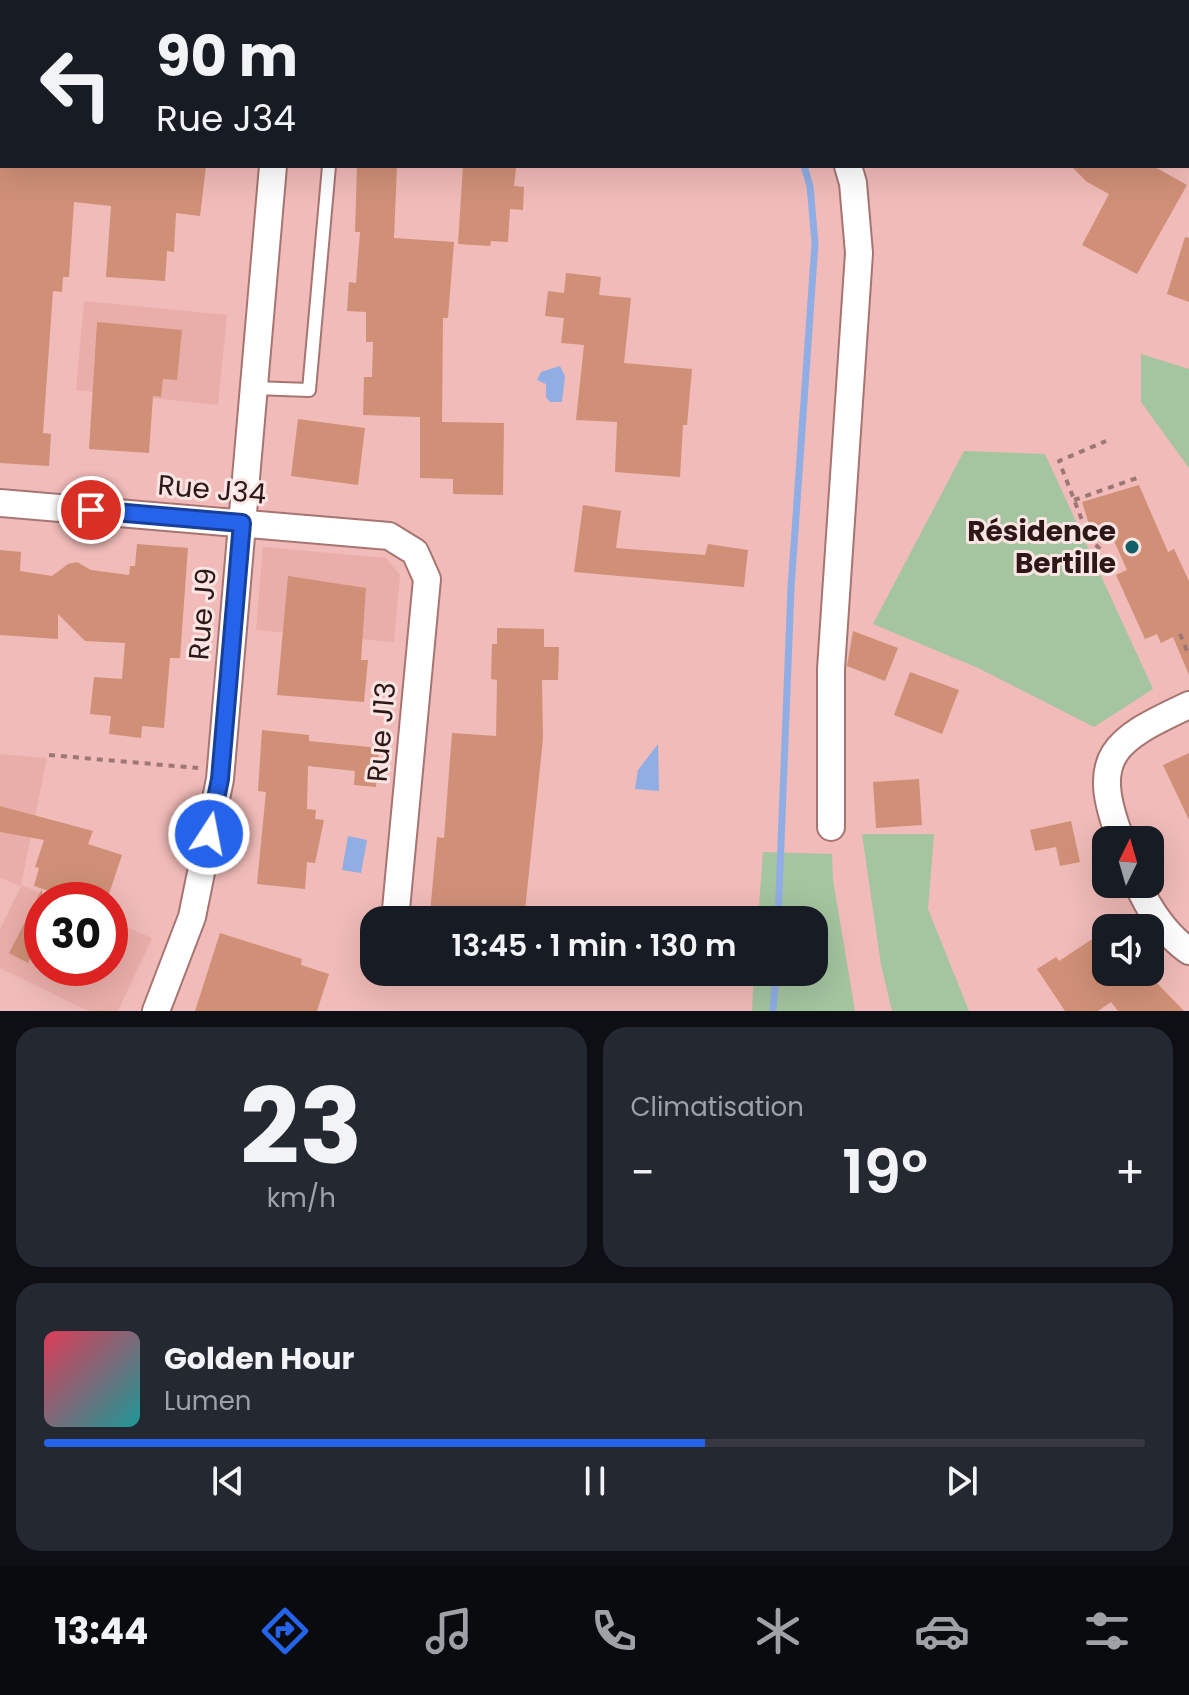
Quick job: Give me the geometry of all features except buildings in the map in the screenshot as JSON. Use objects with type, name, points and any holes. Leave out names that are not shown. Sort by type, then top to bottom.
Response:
[{"type":"street","name":"Rue J9","points":[[156,1011],[192,917],[221,770],[273,168]]},
{"type":"street","points":[[831,827],[831,669],[859,253],[853,183],[849,168]]},
{"type":"street","name":"Rue J34","points":[[0,503],[389,536],[415,552]]},
{"type":"street","name":"Rue J13","points":[[396,906],[427,579],[415,552]]},
{"type":"street","points":[[1117,826],[1104,785],[1109,763],[1123,742],[1189,705]]},
{"type":"street","points":[[1144,898],[1176,942],[1189,951]]},
{"type":"lane","points":[[253,388],[309,390],[329,168]]},
{"type":"path","points":[[1100,549],[1089,538],[1059,461],[1106,441]]},
{"type":"path","points":[[1074,500],[1137,478]]},
{"type":"path","points":[[1180,634],[1189,656]]},
{"type":"path","points":[[49,755],[221,770]]},
{"type":"shaded area","points":[[84,301],[227,315],[218,405],[76,390]]},
{"type":"shaded area","points":[[263,547],[386,558],[400,575],[394,642],[256,630]]},
{"type":"shaded area","points":[[0,754],[47,758],[21,885],[24,886],[24,980],[0,968],[0,929],[21,886],[0,878]]},
{"type":"shaded area","points":[[128,928],[152,938],[118,1011],[88,1011],[37,986],[128,986]]},
{"type":"green space","points":[[1141,354],[1189,369],[1189,468],[1141,402]]},
{"type":"green space","points":[[964,451],[1045,454],[1153,689],[1094,727],[978,668],[873,624]]},
{"type":"green space","points":[[862,834],[934,834],[928,909],[969,1011],[892,1011],[881,965]]},
{"type":"green space","points":[[763,852],[832,854],[833,880],[855,1011],[752,1011],[753,986],[828,986],[828,906],[759,906]]},
{"type":"water","points":[[560,366],[565,376],[562,402],[550,402],[546,397],[546,384],[537,380],[541,372]]},
{"type":"water","points":[[658,744],[659,791],[635,789],[638,770]]},
{"type":"water","points":[[348,836],[367,840],[361,873],[342,870]]},
{"type":"waterway","points":[[779,906],[791,588],[815,243],[810,186],[805,168]]},
{"type":"waterway","points":[[773,1011],[775,986]]},
{"type":"place","name":"Résidence Bertille","points":[[1132,547]]},
{"type":"route","points":[[91,510],[242,523],[220,779],[209,834]]}]
